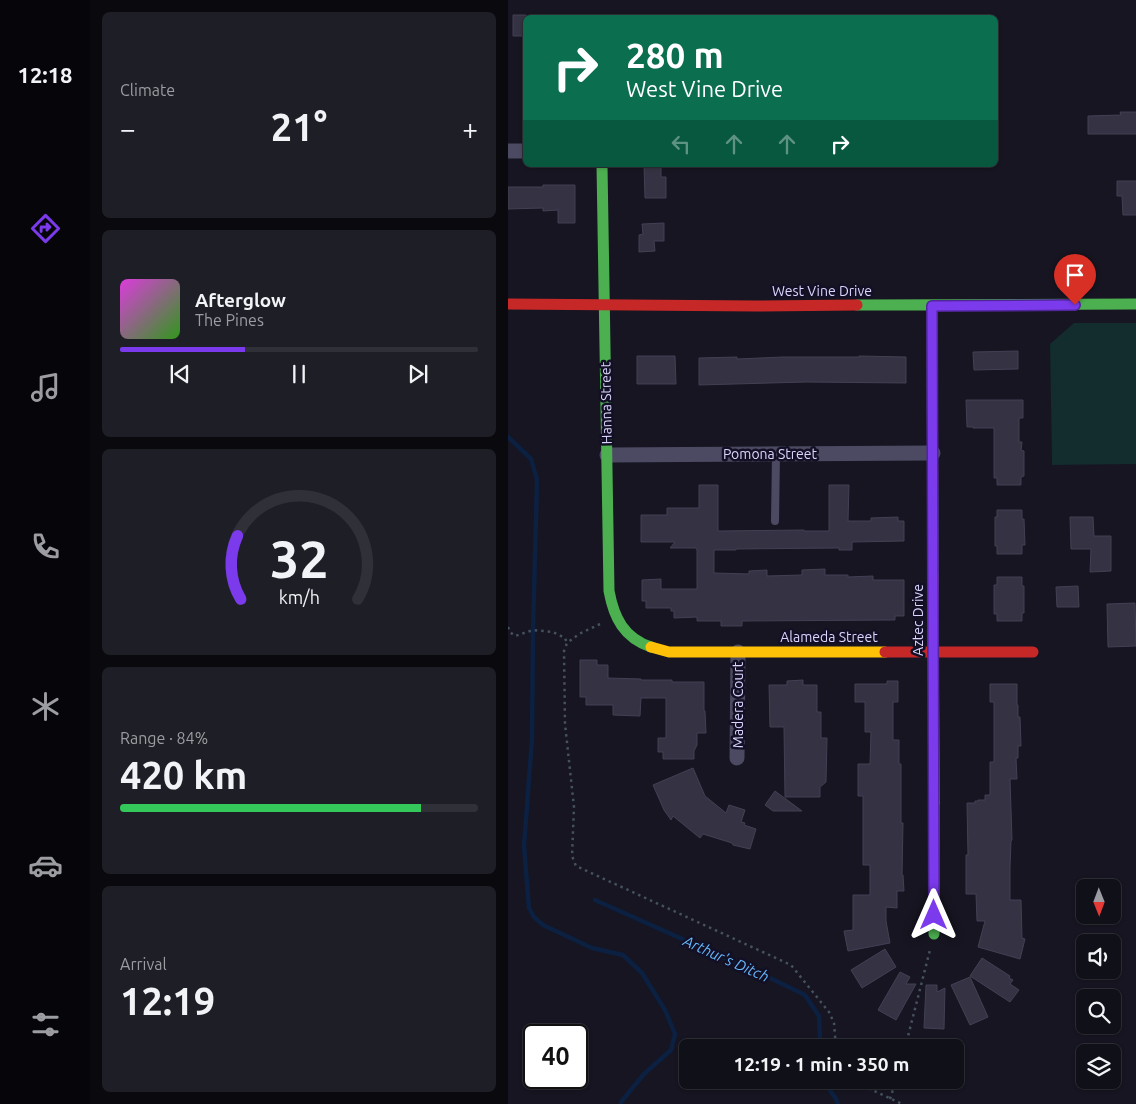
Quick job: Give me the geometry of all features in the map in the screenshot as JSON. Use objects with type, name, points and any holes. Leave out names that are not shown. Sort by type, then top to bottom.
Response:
[{"type":"street","points":[[508,151],[523,151]]},
{"type":"street","name":"Hanna Street","points":[[602,167],[609,592],[615,618],[629,636]]},
{"type":"street","name":"West Vine Drive","points":[[508,304],[932,306],[1136,304]]},
{"type":"street","name":"Aztec Drive","points":[[932,306],[934,934]]},
{"type":"street","name":"Pomona Street","points":[[607,454],[933,453]]},
{"type":"street","name":"Alameda Street","points":[[629,636],[640,644],[669,652],[1033,652]]},
{"type":"street","name":"Madera Court","points":[[738,652],[738,758]]},
{"type":"lane","points":[[775,521],[776,454]]},
{"type":"path","points":[[615,618],[579,634],[567,643],[564,651],[565,724],[574,807],[572,856],[576,866],[791,964],[829,1012],[834,1023],[835,1039]]},
{"type":"path","points":[[508,627],[515,636],[533,630],[553,632],[565,638],[567,643]]},
{"type":"path","points":[[907,1039],[934,934]]},
{"type":"path","points":[[869,1089],[902,1104]]},
{"type":"path","points":[[890,1099],[893,1089]]},
{"type":"green space","points":[[1074,323],[1136,323],[1136,464],[1052,465],[1050,344]]},
{"type":"building","points":[[513,15],[523,15],[523,36],[513,36]]},
{"type":"building","points":[[1120,112],[1137,112],[1137,134],[1088,134],[1088,116],[1121,115]]},
{"type":"building","points":[[644,167],[661,167],[661,177],[666,177],[666,198],[645,198]]},
{"type":"building","points":[[1117,181],[1137,181],[1137,215],[1123,215],[1122,196],[1117,196]]},
{"type":"building","points":[[543,185],[575,185],[575,223],[558,223],[558,210],[543,211],[543,208],[508,209],[508,187],[543,187]]},
{"type":"building","points":[[664,223],[664,241],[654,241],[655,251],[639,252],[639,235],[643,234],[642,224]]},
{"type":"building","points":[[1018,351],[1018,369],[974,370],[973,352]]},
{"type":"building","points":[[637,356],[675,356],[676,384],[637,384]]},
{"type":"building","points":[[906,357],[906,383],[806,382],[699,385],[699,358]]},
{"type":"building","points":[[966,400],[1023,400],[1023,418],[1019,418],[1019,442],[1022,442],[1021,450],[1024,451],[1024,476],[1021,477],[1021,485],[997,485],[997,478],[994,478],[994,428],[967,427]]},
{"type":"building","points":[[699,485],[718,485],[718,531],[829,531],[829,485],[849,485],[848,521],[871,521],[871,518],[898,517],[898,521],[904,521],[904,541],[852,542],[852,550],[839,550],[839,548],[714,550],[714,573],[749,574],[749,571],[767,570],[767,576],[802,575],[802,570],[825,569],[825,575],[848,575],[848,577],[873,576],[873,580],[904,580],[904,616],[895,616],[895,620],[742,621],[742,626],[721,626],[721,621],[697,621],[697,617],[674,618],[674,611],[671,611],[671,608],[646,608],[646,601],[642,601],[642,580],[661,579],[661,589],[697,589],[697,550],[696,548],[670,548],[675,542],[641,542],[641,515],[667,515],[667,508],[699,508]]},
{"type":"building","points":[[997,510],[1022,510],[1025,545],[1022,545],[1022,554],[997,554],[997,546],[995,546],[995,517],[997,517]]},
{"type":"building","points":[[1070,517],[1093,517],[1094,536],[1111,536],[1111,571],[1090,572],[1091,549],[1071,549]]},
{"type":"building","points":[[997,577],[1022,577],[1024,613],[1022,613],[1022,621],[997,621],[997,614],[994,614],[994,585],[997,585]]},
{"type":"building","points":[[1078,586],[1079,607],[1057,607],[1056,587]]},
{"type":"building","points":[[1135,603],[1136,646],[1108,647],[1107,604]]},
{"type":"building","points":[[580,660],[597,660],[597,665],[608,665],[608,678],[704,682],[706,733],[697,733],[694,759],[663,759],[663,752],[658,752],[658,738],[666,738],[666,698],[641,698],[640,716],[613,715],[613,705],[586,705],[586,697],[580,697]]},
{"type":"building","points":[[803,680],[803,685],[817,685],[817,712],[821,712],[821,738],[827,738],[826,782],[820,787],[820,797],[785,797],[784,727],[770,727],[769,685],[787,685],[787,681]]},
{"type":"building","points":[[887,681],[898,681],[898,702],[893,702],[893,740],[899,740],[899,764],[901,764],[902,875],[904,891],[897,891],[897,908],[886,907],[886,921],[890,943],[848,951],[844,931],[853,930],[853,895],[870,895],[870,865],[863,865],[863,796],[858,796],[858,764],[870,764],[871,732],[865,732],[865,702],[855,702],[855,684],[887,684]]},
{"type":"building","points":[[990,684],[1017,684],[1021,746],[1018,746],[1018,758],[1016,758],[1017,779],[1010,779],[1012,840],[1010,900],[1021,900],[1022,938],[1025,939],[1020,959],[978,947],[985,921],[977,921],[976,894],[966,894],[966,855],[968,855],[967,803],[985,800],[985,795],[990,795],[990,762],[994,762],[994,702],[990,702]]},
{"type":"building","points":[[693,768],[705,796],[726,813],[729,805],[745,810],[741,822],[756,829],[750,849],[703,834],[700,838],[673,816],[671,820],[664,810],[653,785]]},
{"type":"building","points":[[775,791],[802,811],[773,811],[765,805]]},
{"type":"building","points":[[885,949],[896,967],[862,988],[851,970]]},
{"type":"building","points":[[982,958],[1010,976],[1009,978],[1013,980],[1010,984],[1019,990],[1010,1002],[970,976]]},
{"type":"building","points":[[900,972],[910,977],[906,984],[916,984],[896,1020],[878,1010]]},
{"type":"building","points":[[970,977],[988,1017],[970,1025],[951,985]]},
{"type":"building","points":[[926,985],[937,985],[937,992],[945,988],[944,1029],[924,1028]]},
{"type":"waterway","points":[[508,437],[531,459],[537,480],[532,739],[524,846],[529,908],[534,917],[543,925],[592,948],[623,955],[642,973],[665,1010],[675,1034],[671,1050],[644,1074],[621,1104]]},
{"type":"waterway","name":"Arthur's Ditch","points":[[595,900],[805,995],[819,1016],[820,1039]]},
{"type":"waterway","name":"Arthur's Ditch","points":[[829,1089],[838,1104]]},
{"type":"traffic: fast","points":[[602,167],[609,591],[614,610],[622,626],[634,638],[651,647]]},
{"type":"traffic: fast","points":[[857,305],[1137,304]]},
{"type":"traffic: fast","points":[[932,306],[933,575]]},
{"type":"traffic: fast","points":[[934,803],[934,934]]},
{"type":"traffic: slow","points":[[933,575],[934,803]]},
{"type":"traffic: slow","points":[[651,647],[669,652],[885,652]]},
{"type":"traffic: jam","points":[[508,304],[857,305]]},
{"type":"traffic: jam","points":[[885,652],[1033,652]]},
{"type":"route","points":[[934,915],[932,306],[1075,305]]}]
